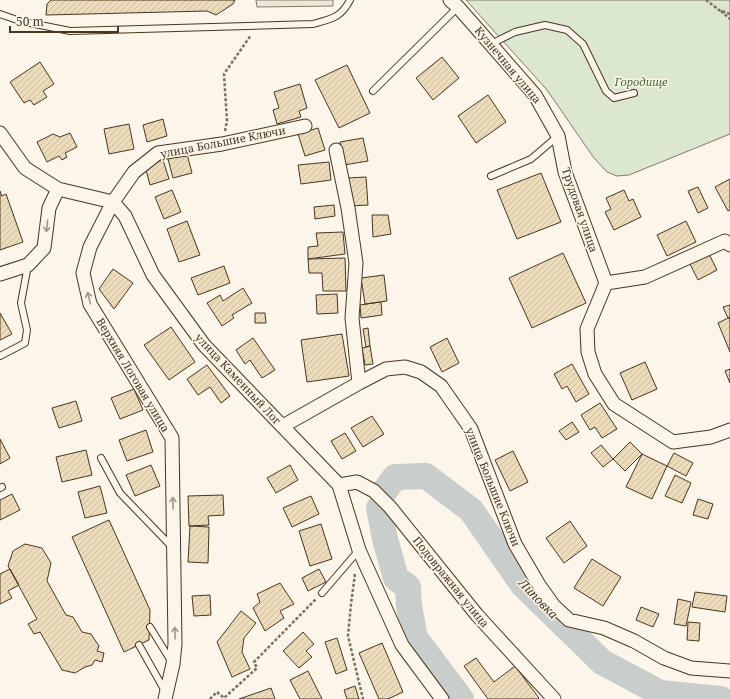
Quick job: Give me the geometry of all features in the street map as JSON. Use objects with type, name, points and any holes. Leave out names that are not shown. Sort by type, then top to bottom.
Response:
[{"type":"street","name":"Кузнечная улица","points":[[454,4],[535,95],[558,136]]},
{"type":"street","name":"улица Большие Ключи","points":[[113,202],[134,172],[158,153],[222,144],[305,126]]},
{"type":"street","points":[[0,133],[25,168],[58,189],[113,202]]},
{"type":"street","name":"Трудовая улица","points":[[558,136],[565,172],[606,283]]},
{"type":"street","points":[[336,150],[348,208],[356,263],[352,318],[359,383]]},
{"type":"street","points":[[0,274],[28,265],[44,248],[49,208],[58,189]]},
{"type":"street","name":"улица Каменный Лог","points":[[113,202],[126,216],[153,275],[204,345],[339,486]]},
{"type":"street","name":"Верхняя Логовая улица","points":[[113,202],[90,247],[83,273],[90,304],[172,438],[175,644],[173,664],[166,696]]},
{"type":"street","points":[[730,245],[725,241],[645,277],[606,283],[587,329],[588,352],[595,374],[614,404],[673,442],[711,437],[730,430]]},
{"type":"street","name":"улица Большие Ключи","points":[[283,426],[386,369],[405,367],[421,372],[441,386],[471,429],[515,544],[539,585],[554,606],[569,620],[604,628],[634,641],[664,658],[691,668],[730,671]]},
{"type":"street","name":"Подовражная улица","points":[[339,486],[357,482],[374,491],[390,507],[477,615],[554,699]]},
{"type":"street","points":[[339,486],[359,550],[402,645],[442,699]]},
{"type":"lane","points":[[0,14],[20,21],[70,31],[313,24],[334,19],[347,7],[350,0]]},
{"type":"lane","points":[[372,91],[454,4]]},
{"type":"lane","points":[[491,44],[515,32],[545,24],[567,30],[582,44],[606,91],[614,98],[634,93]]},
{"type":"lane","points":[[491,176],[531,159],[558,136]]},
{"type":"lane","points":[[0,356],[25,343],[27,330],[21,303],[28,265]]},
{"type":"lane","points":[[101,458],[120,493],[174,548]]},
{"type":"lane","points":[[322,593],[359,550]]},
{"type":"lane","points":[[150,627],[173,664]]},
{"type":"lane","points":[[139,645],[166,696]]},
{"type":"path","points":[[706,0],[730,19]]},
{"type":"path","points":[[719,10],[730,14]]},
{"type":"path","points":[[222,144],[227,122],[224,74],[257,26]]},
{"type":"path","points":[[356,573],[348,636],[363,699]]},
{"type":"path","points":[[210,699],[216,692],[224,698],[257,668],[254,662],[322,593]]},
{"type":"green space","name":"Городище","points":[[466,0],[730,0],[730,134],[629,175],[617,176],[607,172],[594,158],[547,90]]},
{"type":"shaded area","points":[[256,0],[333,0],[333,6],[257,7]]},
{"type":"building","points":[[51,0],[235,0],[233,4],[216,15],[207,11],[46,15],[47,4]]},
{"type":"building","points":[[442,57],[459,78],[433,100],[416,78]]},
{"type":"building","points":[[40,62],[54,84],[43,91],[47,97],[34,105],[30,100],[24,103],[10,82]]},
{"type":"building","points":[[347,65],[370,113],[339,128],[315,80]]},
{"type":"building","points":[[300,84],[307,108],[299,111],[301,117],[277,124],[273,110],[279,108],[274,92]]},
{"type":"building","points":[[488,95],[506,122],[476,143],[458,116]]},
{"type":"building","points":[[163,119],[167,136],[147,142],[143,125]]},
{"type":"building","points":[[129,124],[134,149],[109,154],[104,129]]},
{"type":"building","points":[[318,128],[325,150],[305,156],[298,134]]},
{"type":"building","points":[[70,133],[77,147],[65,153],[67,157],[62,160],[59,156],[47,162],[37,142],[53,134],[60,137]]},
{"type":"building","points":[[363,138],[368,161],[344,165],[340,142]]},
{"type":"building","points":[[187,154],[192,173],[173,178],[168,159]]},
{"type":"building","points":[[163,160],[169,179],[150,185],[145,166]]},
{"type":"building","points":[[329,162],[331,180],[301,184],[298,165]]},
{"type":"building","points":[[541,173],[561,222],[517,239],[497,190]]},
{"type":"building","points":[[366,177],[368,205],[350,206],[347,178]]},
{"type":"building","points":[[730,179],[730,210],[728,211],[715,187]]},
{"type":"building","points":[[698,187],[708,208],[698,213],[688,191]]},
{"type":"building","points":[[172,190],[181,212],[164,219],[155,197]]},
{"type":"building","points":[[624,190],[629,201],[633,199],[641,217],[614,230],[605,212],[611,209],[606,198]]},
{"type":"building","points":[[0,191],[2,196],[6,194],[23,242],[0,250]]},
{"type":"building","points":[[334,205],[335,216],[315,219],[314,207]]},
{"type":"building","points":[[372,215],[388,215],[391,234],[373,237]]},
{"type":"building","points":[[187,221],[200,255],[179,262],[167,229]]},
{"type":"building","points":[[686,221],[696,242],[667,256],[657,235]]},
{"type":"building","points":[[343,232],[345,254],[308,259],[308,247],[318,246],[316,233]]},
{"type":"building","points":[[563,253],[586,303],[532,328],[509,278]]},
{"type":"building","points":[[709,254],[717,270],[698,280],[690,264]]},
{"type":"building","points":[[345,258],[346,291],[323,291],[322,273],[309,273],[308,259]]},
{"type":"building","points":[[224,266],[230,283],[198,295],[191,278]]},
{"type":"building","points":[[113,269],[133,283],[114,309],[99,289]]},
{"type":"building","points":[[384,275],[387,301],[365,304],[361,278]]},
{"type":"building","points":[[243,288],[252,303],[232,315],[234,318],[222,326],[207,303],[220,295],[223,301]]},
{"type":"building","points":[[337,294],[338,313],[317,314],[316,295]]},
{"type":"building","points":[[381,302],[382,315],[361,318],[360,305]]},
{"type":"building","points":[[730,305],[730,318],[728,318],[723,307]]},
{"type":"building","points":[[0,313],[12,334],[0,340]]},
{"type":"building","points":[[255,313],[265,313],[266,323],[255,323]]},
{"type":"building","points":[[730,318],[730,352],[718,323]]},
{"type":"building","points":[[171,327],[195,362],[169,380],[144,345]]},
{"type":"building","points":[[368,328],[370,346],[366,347],[363,329]]},
{"type":"building","points":[[342,334],[349,376],[307,382],[301,340]]},
{"type":"building","points":[[253,338],[275,370],[262,378],[250,360],[245,364],[236,350]]},
{"type":"building","points":[[447,338],[459,363],[442,372],[430,347]]},
{"type":"building","points":[[370,346],[373,364],[365,365],[362,348]]},
{"type":"building","points":[[645,362],[657,389],[632,400],[620,373]]},
{"type":"building","points":[[572,364],[589,394],[576,402],[567,386],[562,389],[554,374]]},
{"type":"building","points":[[207,365],[230,396],[221,403],[210,387],[198,395],[187,379]]},
{"type":"building","points":[[730,369],[730,383],[725,371]]},
{"type":"building","points":[[134,389],[143,410],[120,419],[111,398]]},
{"type":"building","points":[[76,401],[82,421],[59,428],[52,408]]},
{"type":"building","points":[[600,403],[617,429],[602,438],[595,427],[590,430],[581,415]]},
{"type":"building","points":[[372,416],[384,434],[363,447],[351,428]]},
{"type":"building","points":[[572,422],[579,432],[566,440],[559,431]]},
{"type":"building","points":[[146,430],[153,452],[127,461],[119,440]]},
{"type":"building","points":[[345,433],[356,451],[342,459],[331,441]]},
{"type":"building","points":[[0,439],[10,458],[0,464]]},
{"type":"building","points":[[630,442],[642,454],[625,471],[613,459]]},
{"type":"building","points":[[601,445],[613,459],[603,467],[591,453]]},
{"type":"building","points":[[86,450],[92,475],[62,482],[56,457]]},
{"type":"building","points":[[513,451],[528,482],[510,491],[495,460]]},
{"type":"building","points":[[674,453],[693,463],[686,476],[667,466]]},
{"type":"building","points":[[642,454],[667,466],[652,499],[626,487]]},
{"type":"building","points":[[151,465],[160,486],[135,496],[126,475]]},
{"type":"building","points":[[290,465],[298,480],[276,493],[267,478]]},
{"type":"building","points":[[675,475],[691,483],[682,503],[665,496]]},
{"type":"building","points":[[100,486],[107,513],[85,518],[78,492]]},
{"type":"building","points":[[12,494],[20,510],[0,520],[0,500]]},
{"type":"building","points":[[223,495],[224,515],[208,516],[209,525],[189,526],[188,496]]},
{"type":"building","points":[[311,496],[319,514],[292,527],[283,508]]},
{"type":"building","points":[[698,499],[713,504],[708,519],[693,515]]},
{"type":"building","points":[[109,520],[150,610],[149,640],[124,652],[72,537]]},
{"type":"building","points":[[570,521],[587,546],[564,563],[546,538]]},
{"type":"building","points":[[321,524],[332,559],[310,566],[299,531]]},
{"type":"building","points":[[190,526],[209,527],[208,563],[188,562]]},
{"type":"building","points":[[25,544],[42,548],[51,563],[47,581],[66,615],[73,617],[82,632],[91,634],[99,646],[97,651],[104,653],[102,662],[95,660],[92,665],[75,673],[62,670],[40,632],[34,634],[28,624],[37,619],[8,566],[13,551]]},
{"type":"building","points":[[592,559],[621,577],[603,606],[574,588]]},
{"type":"building","points":[[10,569],[19,585],[8,591],[12,598],[0,604],[0,574]]},
{"type":"building","points":[[319,569],[326,582],[308,591],[302,578]]},
{"type":"building","points":[[280,583],[294,604],[280,611],[284,618],[265,631],[253,608],[260,602],[257,594]]},
{"type":"building","points":[[695,592],[727,596],[725,612],[692,607]]},
{"type":"building","points":[[210,595],[211,615],[194,616],[192,596]]},
{"type":"building","points":[[678,599],[691,602],[686,626],[674,624]]},
{"type":"building","points":[[641,607],[659,614],[653,627],[636,620]]},
{"type":"building","points":[[241,611],[256,623],[244,638],[242,652],[250,669],[232,677],[217,642]]},
{"type":"building","points":[[688,622],[700,623],[699,641],[687,640]]},
{"type":"building","points":[[303,632],[314,644],[306,651],[312,657],[299,668],[283,651]]},
{"type":"building","points":[[337,638],[347,670],[336,674],[325,642]]},
{"type":"building","points":[[382,643],[403,692],[388,699],[379,699],[359,653]]},
{"type":"building","points":[[476,658],[494,682],[515,666],[539,698],[488,699],[464,666]]},
{"type":"building","points":[[308,671],[322,699],[300,699],[290,680]]},
{"type":"building","points":[[355,686],[359,699],[347,699],[344,690]]},
{"type":"building","points":[[271,688],[275,699],[239,699]]},
{"type":"waterway","name":"Липовка","points":[[384,492],[395,477],[426,476],[471,510],[523,585],[602,662],[660,693],[721,699]]},
{"type":"waterway","name":"Липовка","points":[[379,508],[385,539],[396,578],[408,587],[409,606],[415,638],[461,699]]}]
